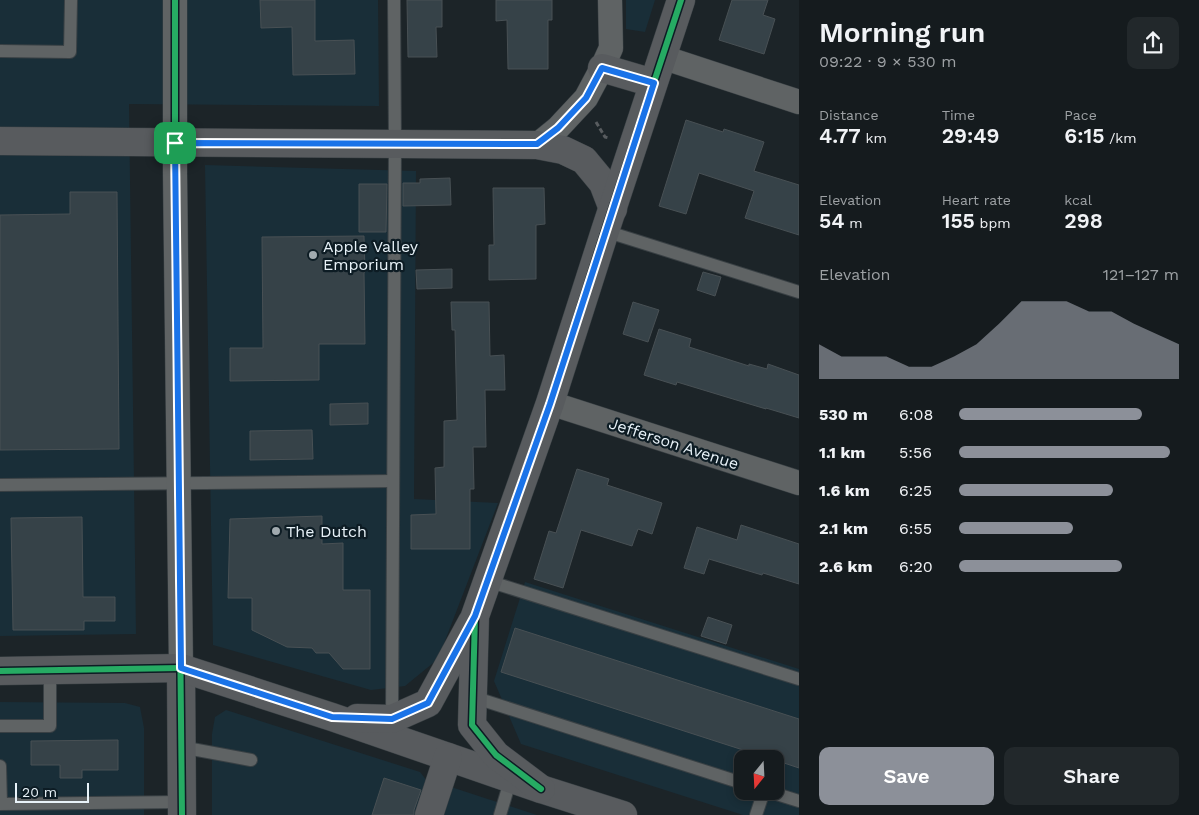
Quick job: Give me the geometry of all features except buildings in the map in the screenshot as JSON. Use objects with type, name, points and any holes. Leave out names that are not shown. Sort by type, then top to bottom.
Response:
[{"type":"street","points":[[175,0],[182,808]]},
{"type":"street","points":[[537,144],[558,128],[586,98],[602,68],[611,48],[610,0]]},
{"type":"street","points":[[332,717],[392,719],[428,703],[475,616],[550,404],[681,0]]},
{"type":"street","points":[[662,57],[799,102]]},
{"type":"street","points":[[602,68],[654,83]]},
{"type":"street","points":[[0,141],[537,144],[563,150],[584,160],[603,183],[609,220]]},
{"type":"street","name":"Jefferson Avenue","points":[[550,404],[799,483]]},
{"type":"street","points":[[475,616],[472,725],[496,755],[541,789]]},
{"type":"street","points":[[0,671],[181,668],[623,815]]},
{"type":"street","points":[[429,815],[448,757]]},
{"type":"lane","points":[[0,52],[70,52],[71,0]]},
{"type":"lane","points":[[392,719],[394,0]]},
{"type":"lane","points":[[609,220],[799,292]]},
{"type":"lane","points":[[0,485],[394,481]]},
{"type":"lane","points":[[488,581],[799,679]]},
{"type":"lane","points":[[0,726],[50,726],[50,670]]},
{"type":"lane","points":[[473,697],[734,780]]},
{"type":"lane","points":[[181,747],[251,760]]},
{"type":"lane","points":[[0,766],[1,804],[182,808]]},
{"type":"lane","points":[[500,815],[512,778]]},
{"type":"lane","points":[[784,797],[799,801]]},
{"type":"lane","points":[[756,815],[762,800]]},
{"type":"shaded area","points":[[0,0],[378,0],[379,106],[129,104],[136,634],[0,636]]},
{"type":"shaded area","points":[[626,0],[655,0],[645,32],[626,29]]},
{"type":"shaded area","points":[[205,165],[416,171],[414,499],[498,503],[438,659],[405,686],[371,690],[213,645]]},
{"type":"shaded area","points":[[525,582],[799,669],[799,815],[743,815],[521,744],[494,681]]},
{"type":"shaded area","points":[[0,702],[125,703],[140,707],[144,728],[144,815],[0,815]]},
{"type":"shaded area","points":[[226,710],[420,772],[427,781],[416,815],[212,815],[212,734],[215,717]]},
{"type":"shaded area","points":[[451,787],[537,815],[441,815]]},
{"type":"cycle path","points":[[175,0],[182,815]]},
{"type":"cycle path","points":[[541,789],[496,755],[472,725],[475,616],[550,403],[681,0]]},
{"type":"cycle path","points":[[0,671],[181,668]]},
{"type":"place","name":"Apple Valley Emporium","points":[[313,255]]},
{"type":"place","name":"The Dutch","points":[[276,531]]},
{"type":"route","points":[[602,68],[654,83],[550,404],[475,616],[428,703],[392,719],[332,717],[181,668],[175,143],[537,144],[558,128],[586,98],[602,68]]}]
